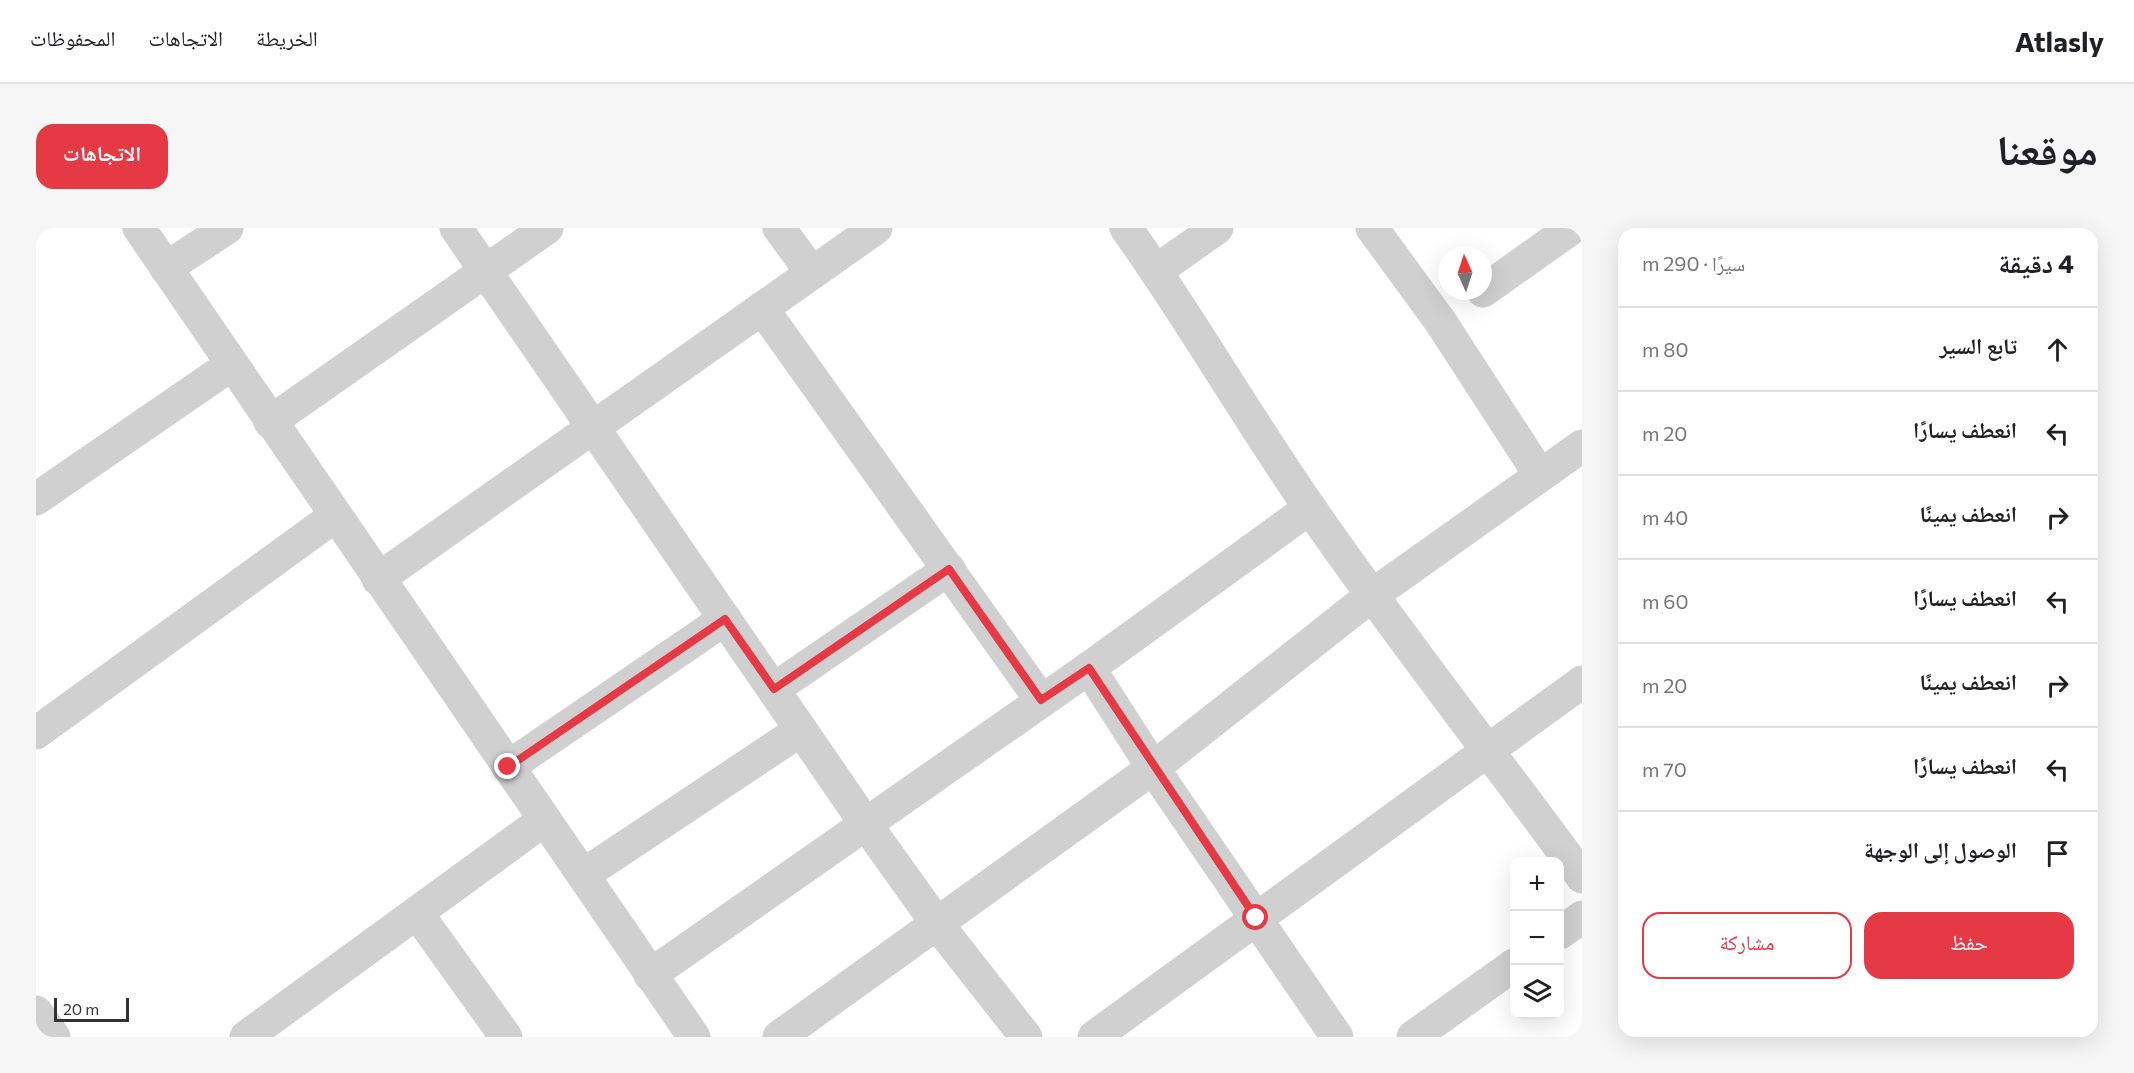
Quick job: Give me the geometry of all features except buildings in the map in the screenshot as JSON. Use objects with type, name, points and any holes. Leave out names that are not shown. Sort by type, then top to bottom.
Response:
[{"type":"street","points":[[138,228],[694,1037]]},
{"type":"street","points":[[166,268],[227,228]]},
{"type":"street","points":[[456,228],[864,823],[938,925],[1026,1037]]},
{"type":"street","points":[[270,422],[547,228]]},
{"type":"street","points":[[779,228],[812,273]]},
{"type":"street","points":[[378,579],[876,228]]},
{"type":"street","points":[[1126,228],[1156,271],[1249,419],[1371,596],[1490,750],[1582,878]]},
{"type":"street","points":[[1156,271],[1218,228]]},
{"type":"street","points":[[1372,228],[1440,321],[1540,475]]},
{"type":"street","points":[[1492,285],[1572,228]]},
{"type":"street","points":[[1440,321],[1470,300]]},
{"type":"street","points":[[762,308],[1041,700]]},
{"type":"street","points":[[36,499],[231,365]]},
{"type":"street","points":[[779,1037],[938,925],[1153,768],[1371,596],[1582,446]]},
{"type":"street","points":[[650,975],[864,823],[1089,668],[1310,508]]},
{"type":"street","points":[[36,733],[335,516]]},
{"type":"street","points":[[774,689],[949,569]]},
{"type":"street","points":[[508,767],[725,619]]},
{"type":"street","points":[[1089,668],[1153,768],[1337,1037]]},
{"type":"street","points":[[1094,1037],[1582,682]]},
{"type":"street","points":[[583,875],[801,730]]},
{"type":"street","points":[[246,1037],[544,820]]},
{"type":"street","points":[[417,913],[506,1037]]},
{"type":"street","points":[[1564,930],[1582,917]]},
{"type":"street","points":[[1413,1037],[1510,969]]},
{"type":"street","points":[[36,1012],[54,1037]]},
{"type":"route","points":[[508,767],[725,619],[774,689],[949,569],[1041,700],[1089,668],[1153,768],[1256,918]]}]
